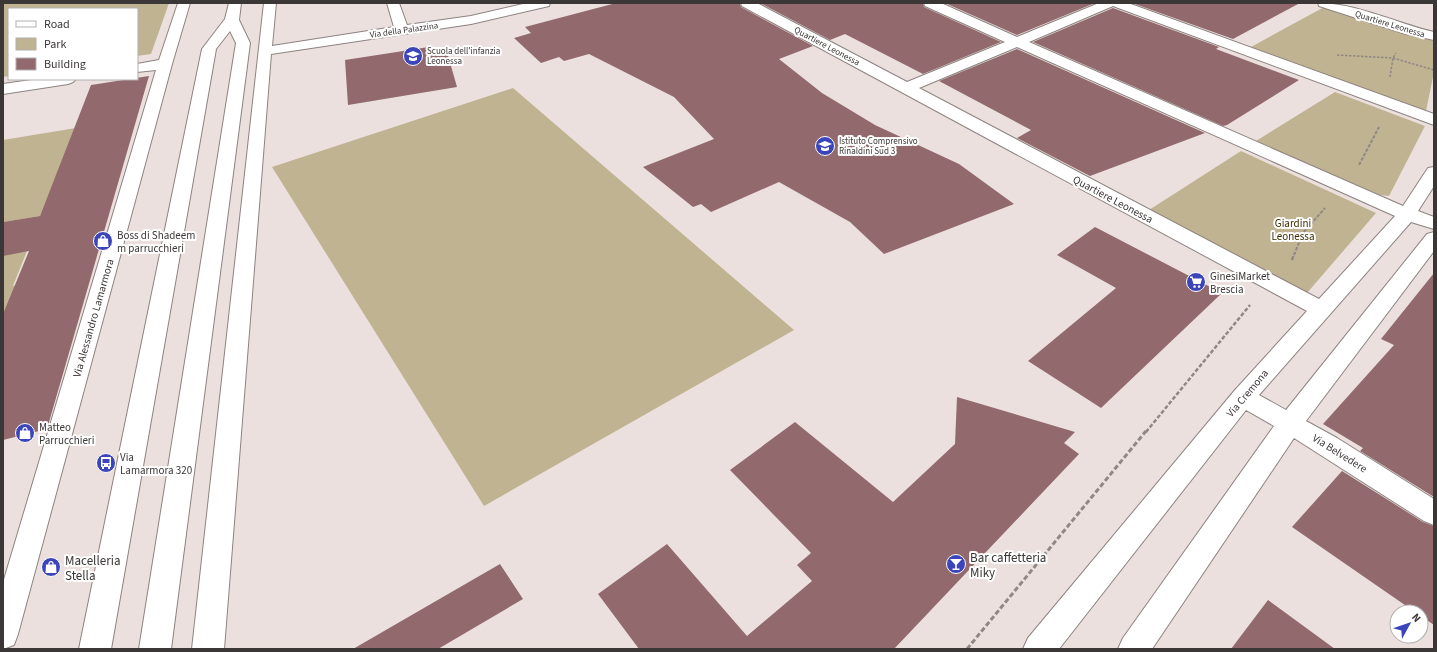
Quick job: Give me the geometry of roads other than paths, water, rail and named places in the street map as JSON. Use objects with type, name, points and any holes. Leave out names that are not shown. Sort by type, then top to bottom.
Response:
[{"type":"street","name":"Via Alessandro Lamarmora","points":[[3,634],[165,64],[184,3]]},
{"type":"street","points":[[95,649],[209,49],[232,20],[235,3]]},
{"type":"street","points":[[208,649],[264,51],[270,3]]},
{"type":"street","points":[[393,3],[402,30]]},
{"type":"street","name":"Via della Palazzina","points":[[264,51],[471,20],[544,3]]},
{"type":"street","name":"Quartiere Leonessa","points":[[747,3],[1320,309]]},
{"type":"street","points":[[930,3],[1342,188],[1434,223]]},
{"type":"street","points":[[906,88],[1110,3]]},
{"type":"street","points":[[1116,3],[1434,120]]},
{"type":"street","name":"Quartiere Leonessa","points":[[1324,3],[1411,31],[1434,36]]},
{"type":"street","points":[[155,649],[243,43],[232,20]]},
{"type":"street","points":[[138,68],[165,64]]},
{"type":"street","points":[[3,89],[62,80]]},
{"type":"street","name":"Via Cremona","points":[[1039,649],[1243,398],[1320,309],[1407,214],[1434,172]]},
{"type":"street","points":[[1134,649],[1290,424],[1434,238]]},
{"type":"street","name":"Via Belvedere","points":[[1243,398],[1328,445],[1434,513]]},
{"type":"place","name":"Scuola dell'infanzia Leonessa","points":[[413,56]]},
{"type":"place","name":"Istituto Comprensivo Rinaldini Sud 3","points":[[825,146]]},
{"type":"place","name":"Boss di Shadeem m parrucchieri","points":[[103,241]]},
{"type":"place","name":"GinesiMarket Brescia","points":[[1196,282]]},
{"type":"place","name":"Matteo Parrucchieri","points":[[25,433]]},
{"type":"place","name":"Via Lamarmora 320","points":[[106,463]]},
{"type":"place","name":"Bar caffetteria Miky","points":[[956,564]]},
{"type":"place","name":"Macelleria Stella","points":[[51,567]]},
{"type":"park label","name":"Giardini Leonessa","points":[[1293,229]]}]
